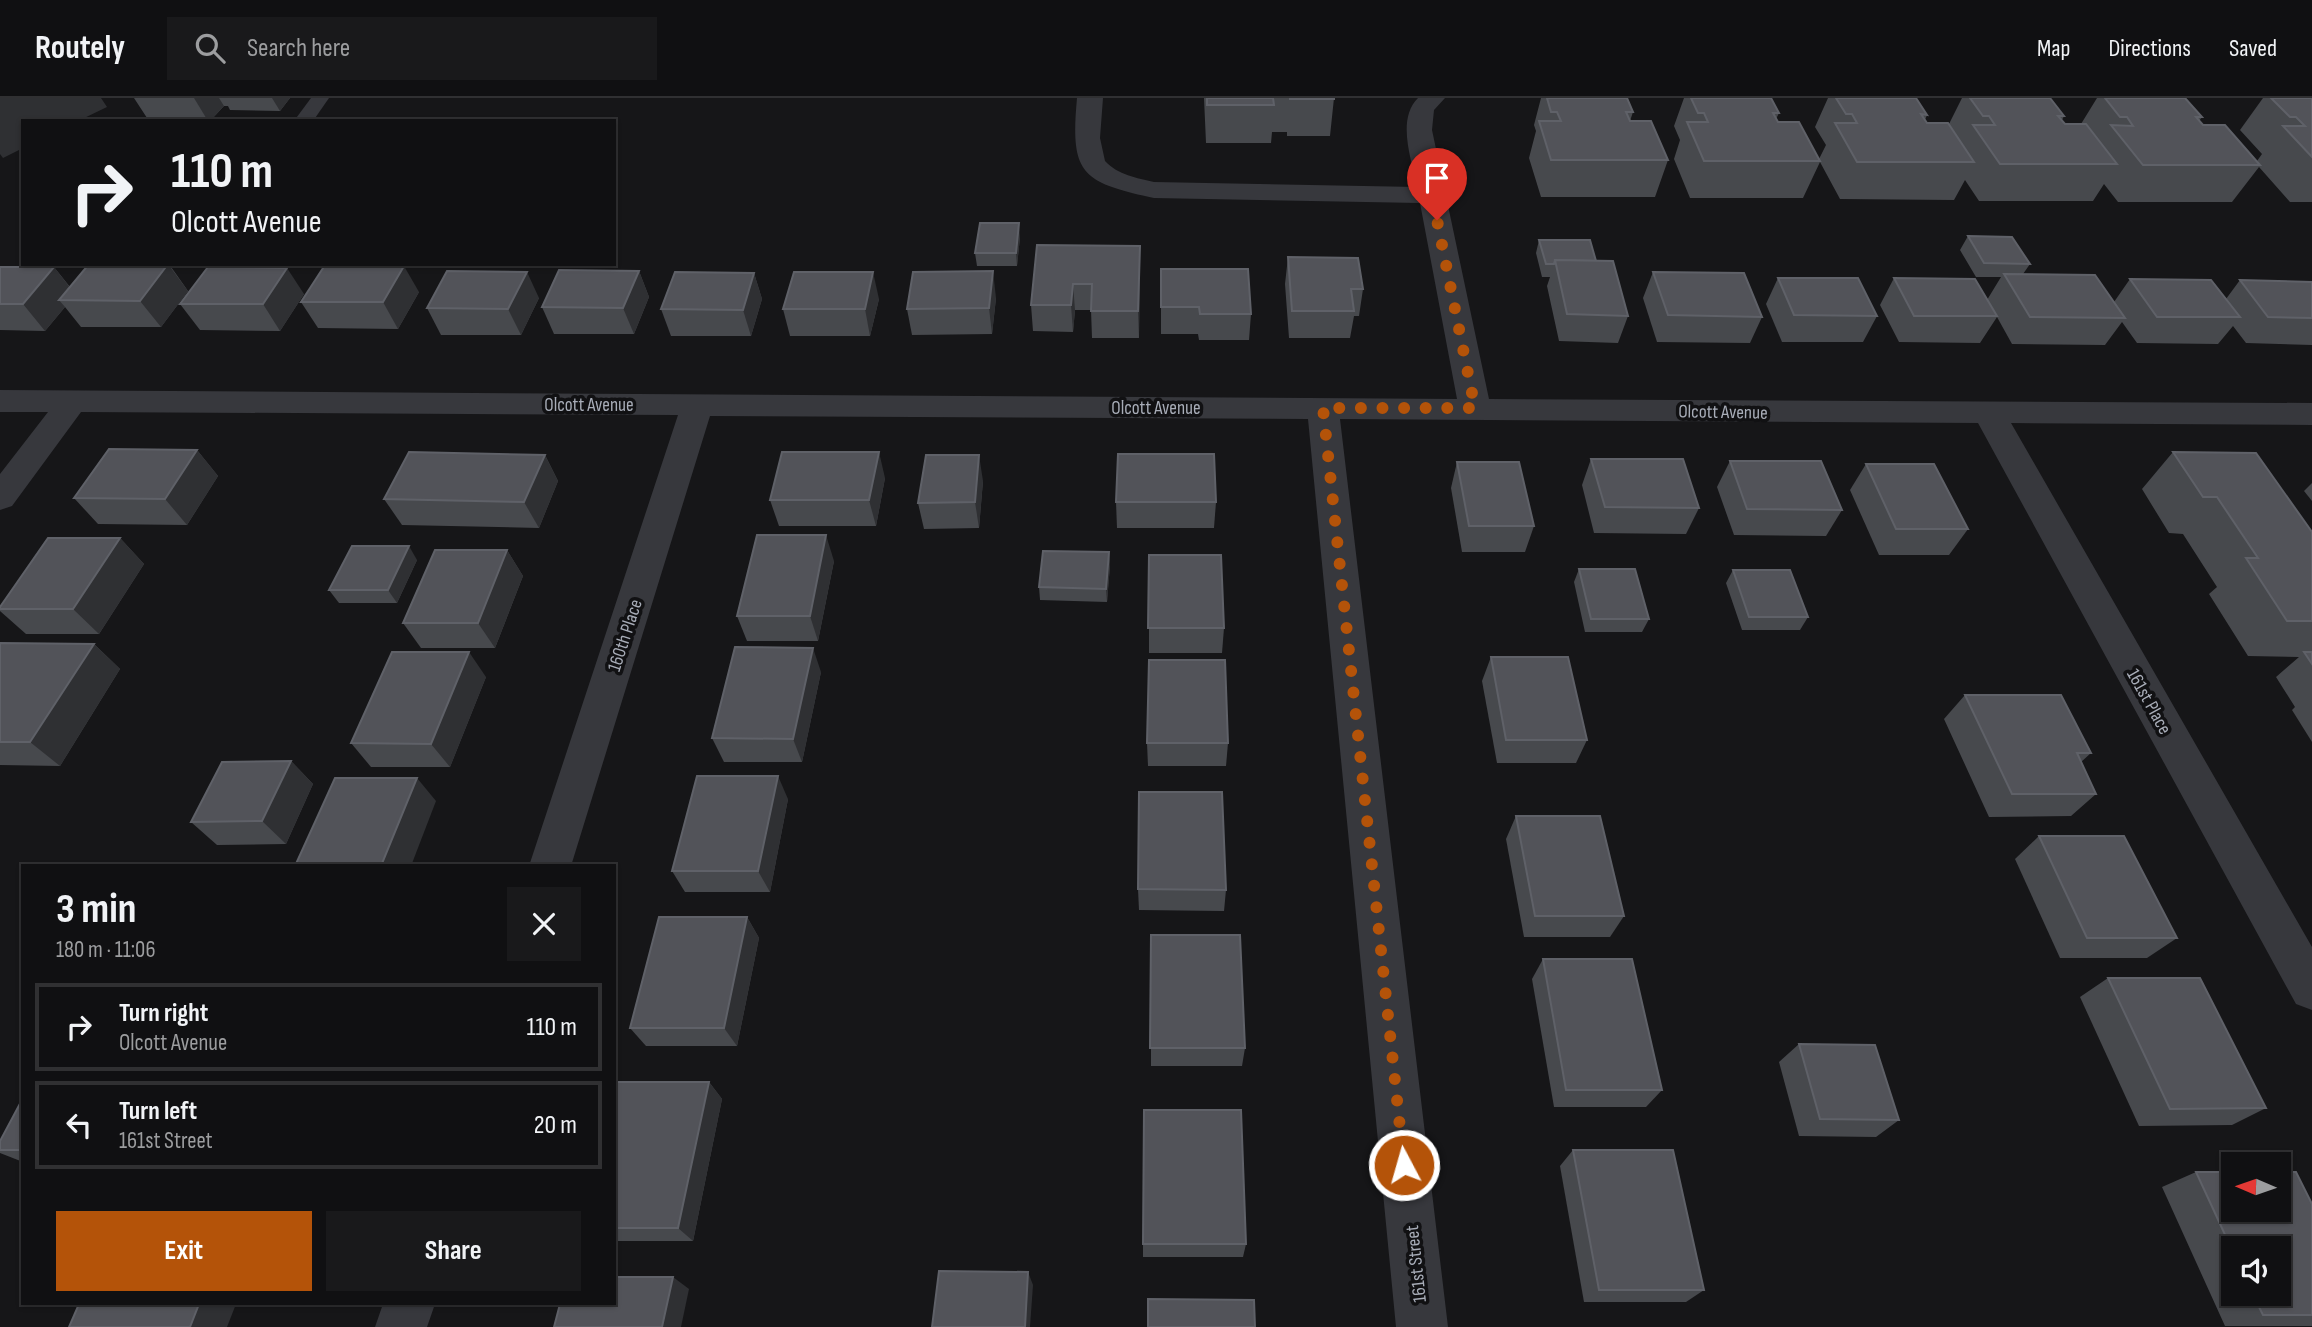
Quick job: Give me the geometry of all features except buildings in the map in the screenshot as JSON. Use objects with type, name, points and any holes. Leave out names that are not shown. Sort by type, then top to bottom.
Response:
[{"type":"street","points":[[1090,98],[1085,147],[1095,169],[1121,184],[1154,190],[1432,195]]},
{"type":"street","points":[[1432,98],[1422,107],[1419,130],[1475,408]]},
{"type":"street","name":"Olcott Avenue","points":[[0,401],[2312,414]]},
{"type":"street","points":[[0,498],[72,402]]},
{"type":"street","name":"160th Place","points":[[551,864],[698,404]]},
{"type":"street","name":"161st Street","points":[[1323,408],[1422,1327]]},
{"type":"street","name":"161st Place","points":[[1989,413],[2312,989]]},
{"type":"street","points":[[401,1327],[409,1305]]},
{"type":"lane","points":[[304,119],[320,98]]},
{"type":"route","points":[[1404,1165],[1323,408],[1475,408],[1437,220]]}]
